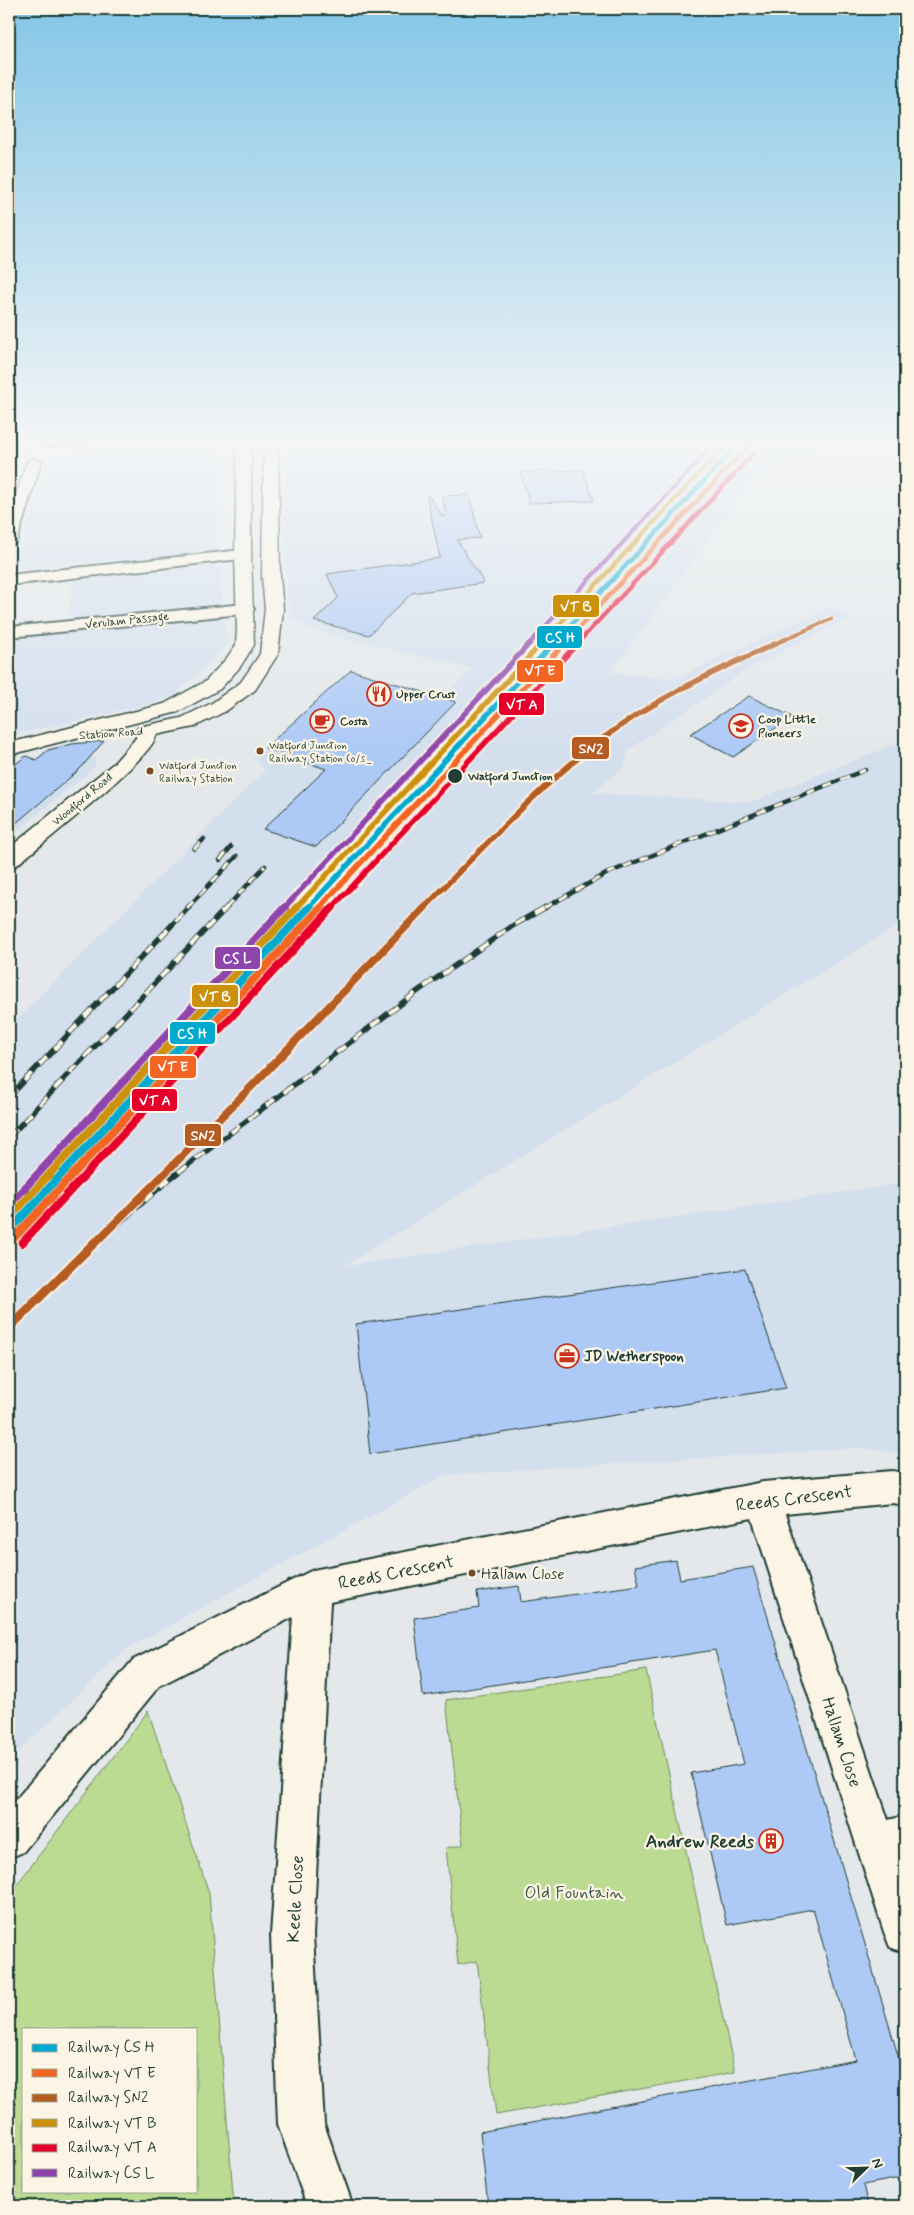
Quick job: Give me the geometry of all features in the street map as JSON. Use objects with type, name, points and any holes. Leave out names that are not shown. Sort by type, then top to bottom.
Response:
[{"type":"street","name":"Station Road","points":[[64,736],[171,708],[213,685],[233,663],[245,644],[243,542]]},
{"type":"street","name":"Station Road","points":[[64,736],[108,735],[187,723],[219,707],[248,686],[269,654],[274,609],[271,577],[271,542]]},
{"type":"street","points":[[9,580],[243,555]]},
{"type":"street","name":"Verulam Passage","points":[[9,632],[245,609]]},
{"type":"street","points":[[146,730],[171,708]]},
{"type":"street","name":"Woodford Road","points":[[9,860],[121,767],[146,738],[146,730]]},
{"type":"street","points":[[108,735],[116,741],[121,767]]},
{"type":"street","points":[[9,749],[64,736]]},
{"type":"street","name":"Reeds Crescent","points":[[9,1838],[146,1673],[313,1588],[763,1498],[892,1487],[905,1489]]},
{"type":"street","name":"Hallam Close","points":[[763,1498],[890,1839],[905,1932]]},
{"type":"street","name":"Keele Close","points":[[313,1588],[292,1936],[301,2124],[330,2206]]},
{"type":"shaded area","points":[[21,542],[217,542],[216,553],[13,568]]},
{"type":"shaded area","points":[[284,542],[707,542],[611,672],[667,679],[685,674],[831,607],[850,617],[748,669],[628,750],[625,766],[593,793],[751,802],[905,740],[905,921],[344,1266],[905,1183],[905,1454],[858,1448],[446,1475],[128,1648],[9,1760],[9,1027],[265,770],[255,759],[265,748],[351,670],[441,697],[473,669],[314,631],[290,618]]},
{"type":"shaded area","points":[[220,565],[223,608],[69,621],[72,580]]},
{"type":"shaded area","points":[[224,617],[227,645],[176,694],[161,701],[9,736],[9,636]]},
{"type":"shaded area","points":[[73,748],[84,749],[95,759],[95,767],[9,838],[9,763]]},
{"type":"green space","name":"Old Fountain","points":[[646,1670],[735,2072],[496,2115],[477,1961],[458,1965],[446,1848],[463,1845],[446,1700]]},
{"type":"green space","points":[[148,1711],[209,1893],[234,2206],[9,2206],[9,1895]]},
{"type":"building","points":[[437,542],[458,542],[484,583],[412,593],[369,635],[314,621],[338,598],[327,574],[440,558]]},
{"type":"building","points":[[351,670],[456,702],[316,847],[263,829],[326,769],[265,748]]},
{"type":"building","name":"Coop Little Pioneers","points":[[749,696],[792,717],[733,757],[690,734]]},
{"type":"building","points":[[104,741],[79,770],[9,829],[9,769],[26,756],[36,760],[48,750],[72,744]]},
{"type":"building","name":"JD Wetherspoon","points":[[745,1269],[786,1388],[370,1454],[356,1324]]},
{"type":"building","name":"Andrew Reeds","points":[[676,1560],[680,1579],[753,1567],[905,2079],[905,2177],[863,2185],[868,2206],[488,2206],[480,2132],[856,2060],[813,1909],[727,1925],[691,1773],[744,1764],[715,1650],[423,1696],[414,1618],[479,1608],[477,1592],[519,1586],[521,1602],[639,1585],[635,1566]]},
{"type":"railway","points":[[544,908],[608,873],[865,770]]},
{"type":"railway","points":[[194,849],[204,839]]},
{"type":"railway","points":[[220,860],[231,847]]},
{"type":"railway","points":[[187,908],[237,856]]},
{"type":"railway","points":[[226,908],[265,866]]},
{"type":"railway","points":[[9,1097],[189,907]]},
{"type":"railway","points":[[9,1137],[227,907]]},
{"type":"railway","points":[[95,1244],[172,1177],[418,991],[514,925],[546,907]]},
{"type":"railway","points":[[41,1296],[96,1242]]},
{"type":"transit line","points":[[9,1205],[623,542]]},
{"type":"transit line","points":[[9,1218],[635,542]]},
{"type":"transit line","points":[[9,1231],[647,542]]},
{"type":"transit line","points":[[15,1237],[659,542]]},
{"type":"transit line","points":[[22,1243],[671,542]]},
{"type":"rail line","name":"SN2","points":[[9,1328],[253,1085],[492,838],[560,773],[603,738],[659,701],[716,671],[831,619]]},
{"type":"place","name":"Upper Crust","points":[[379,694]]},
{"type":"place","name":"Costa","points":[[322,721]]},
{"type":"place","name":"Coop Little Pioneers","points":[[741,726]]},
{"type":"place","name":"Watford Junction Railway Station (o/s_","points":[[260,751]]},
{"type":"place","name":"Watford Junction Railway Station","points":[[150,771]]},
{"type":"place","name":"Watford Junction","points":[[455,776]]},
{"type":"place","name":"JD Wetherspoon","points":[[567,1356]]},
{"type":"place","name":"Hallam Close","points":[[472,1573]]},
{"type":"place","name":"Andrew Reeds","points":[[771,1841]]}]
